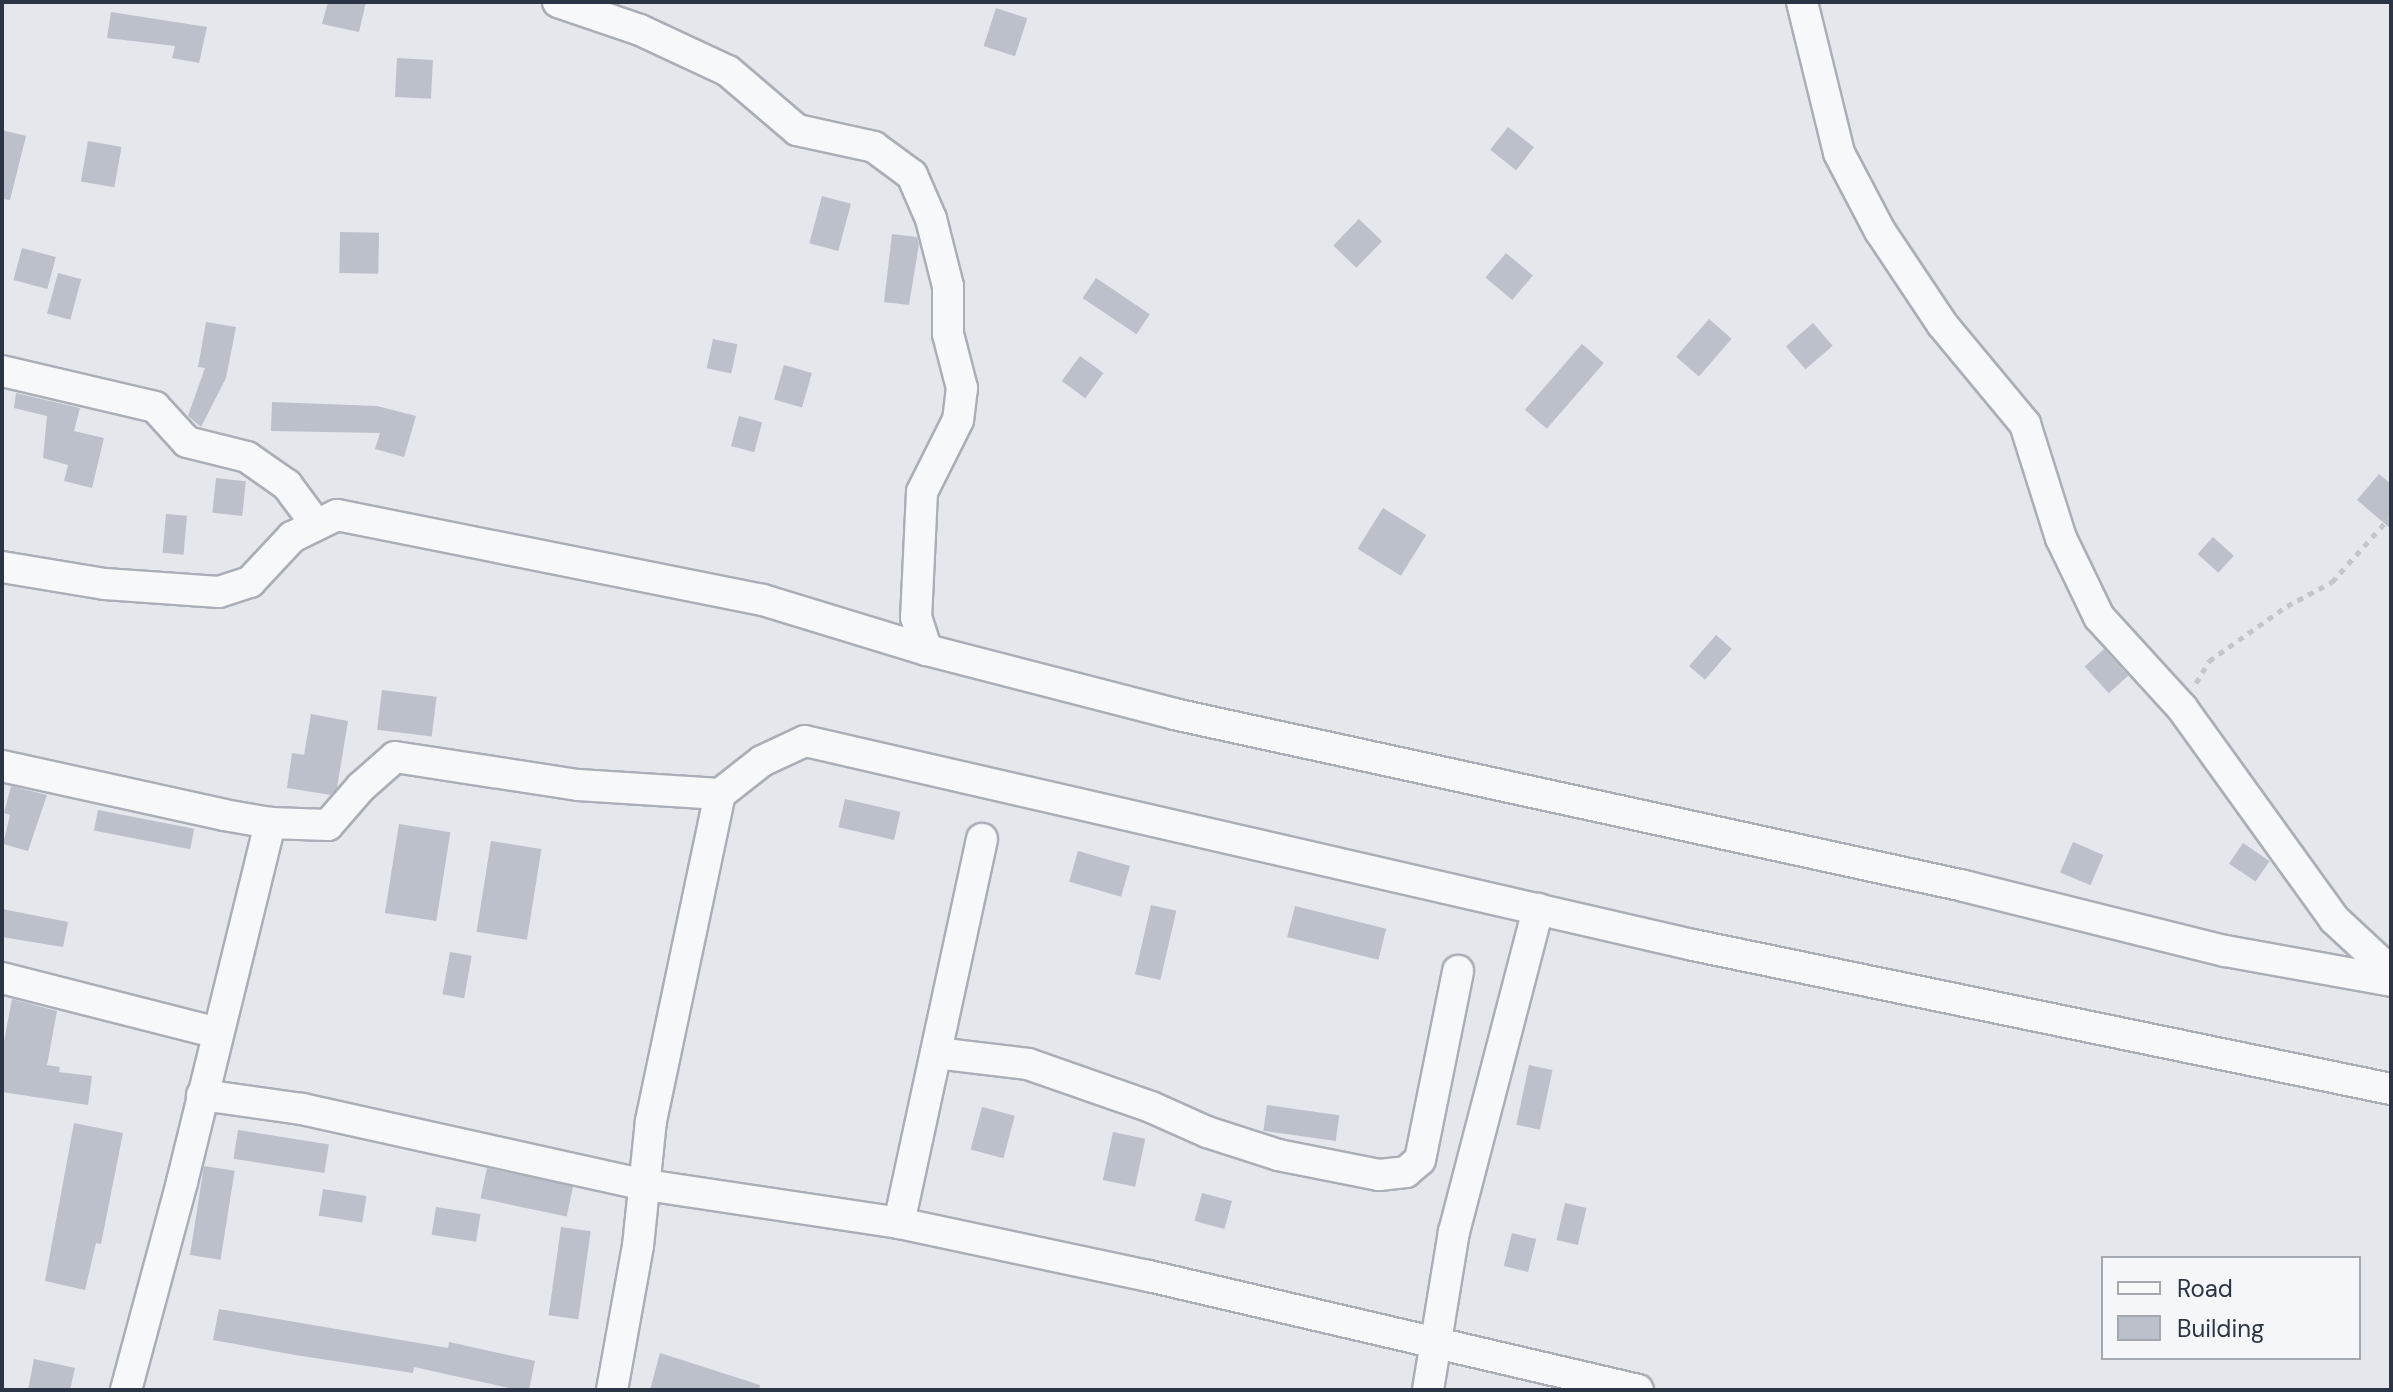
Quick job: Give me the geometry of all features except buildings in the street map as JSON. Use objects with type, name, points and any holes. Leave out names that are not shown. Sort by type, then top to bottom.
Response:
[{"type":"street","points":[[558,2],[640,30],[728,71],[797,130],[874,147],[912,175],[931,219],[948,286],[948,334],[962,388],[958,420],[922,492],[916,617],[927,650]]},
{"type":"street","points":[[1802,2],[1839,153],[1873,218],[1942,324],[2025,424],[2061,538],[2099,617],[2182,708],[2334,919],[2391,972]]},
{"type":"street","points":[[2,371],[155,407],[187,442],[247,457],[287,485],[316,524]]},
{"type":"street","points":[[2,567],[105,584],[219,592],[250,582],[292,537],[337,515],[763,600],[927,650],[1174,714],[1964,886],[2225,951],[2391,981]]},
{"type":"street","points":[[612,1390],[646,1185],[656,1093],[720,794],[762,761],[805,741],[1538,909],[2391,1089]]},
{"type":"street","points":[[2,766],[270,823],[328,825],[361,787],[395,757],[578,785],[720,794]]},
{"type":"street","points":[[126,1390],[270,823]]},
{"type":"street","points":[[899,1223],[982,839]]},
{"type":"street","points":[[1428,1390],[1454,1232],[1538,909]]},
{"type":"street","points":[[936,1053],[1028,1064],[1151,1107],[1207,1132],[1278,1155],[1379,1175],[1406,1172],[1420,1160],[1458,971]]},
{"type":"street","points":[[2,978],[217,1033]]},
{"type":"street","points":[[202,1095],[302,1109],[646,1185],[899,1223],[1149,1276],[1638,1390]]},
{"type":"path","points":[[2182,708],[2209,661],[2287,606],[2332,582],[2391,516]]}]
